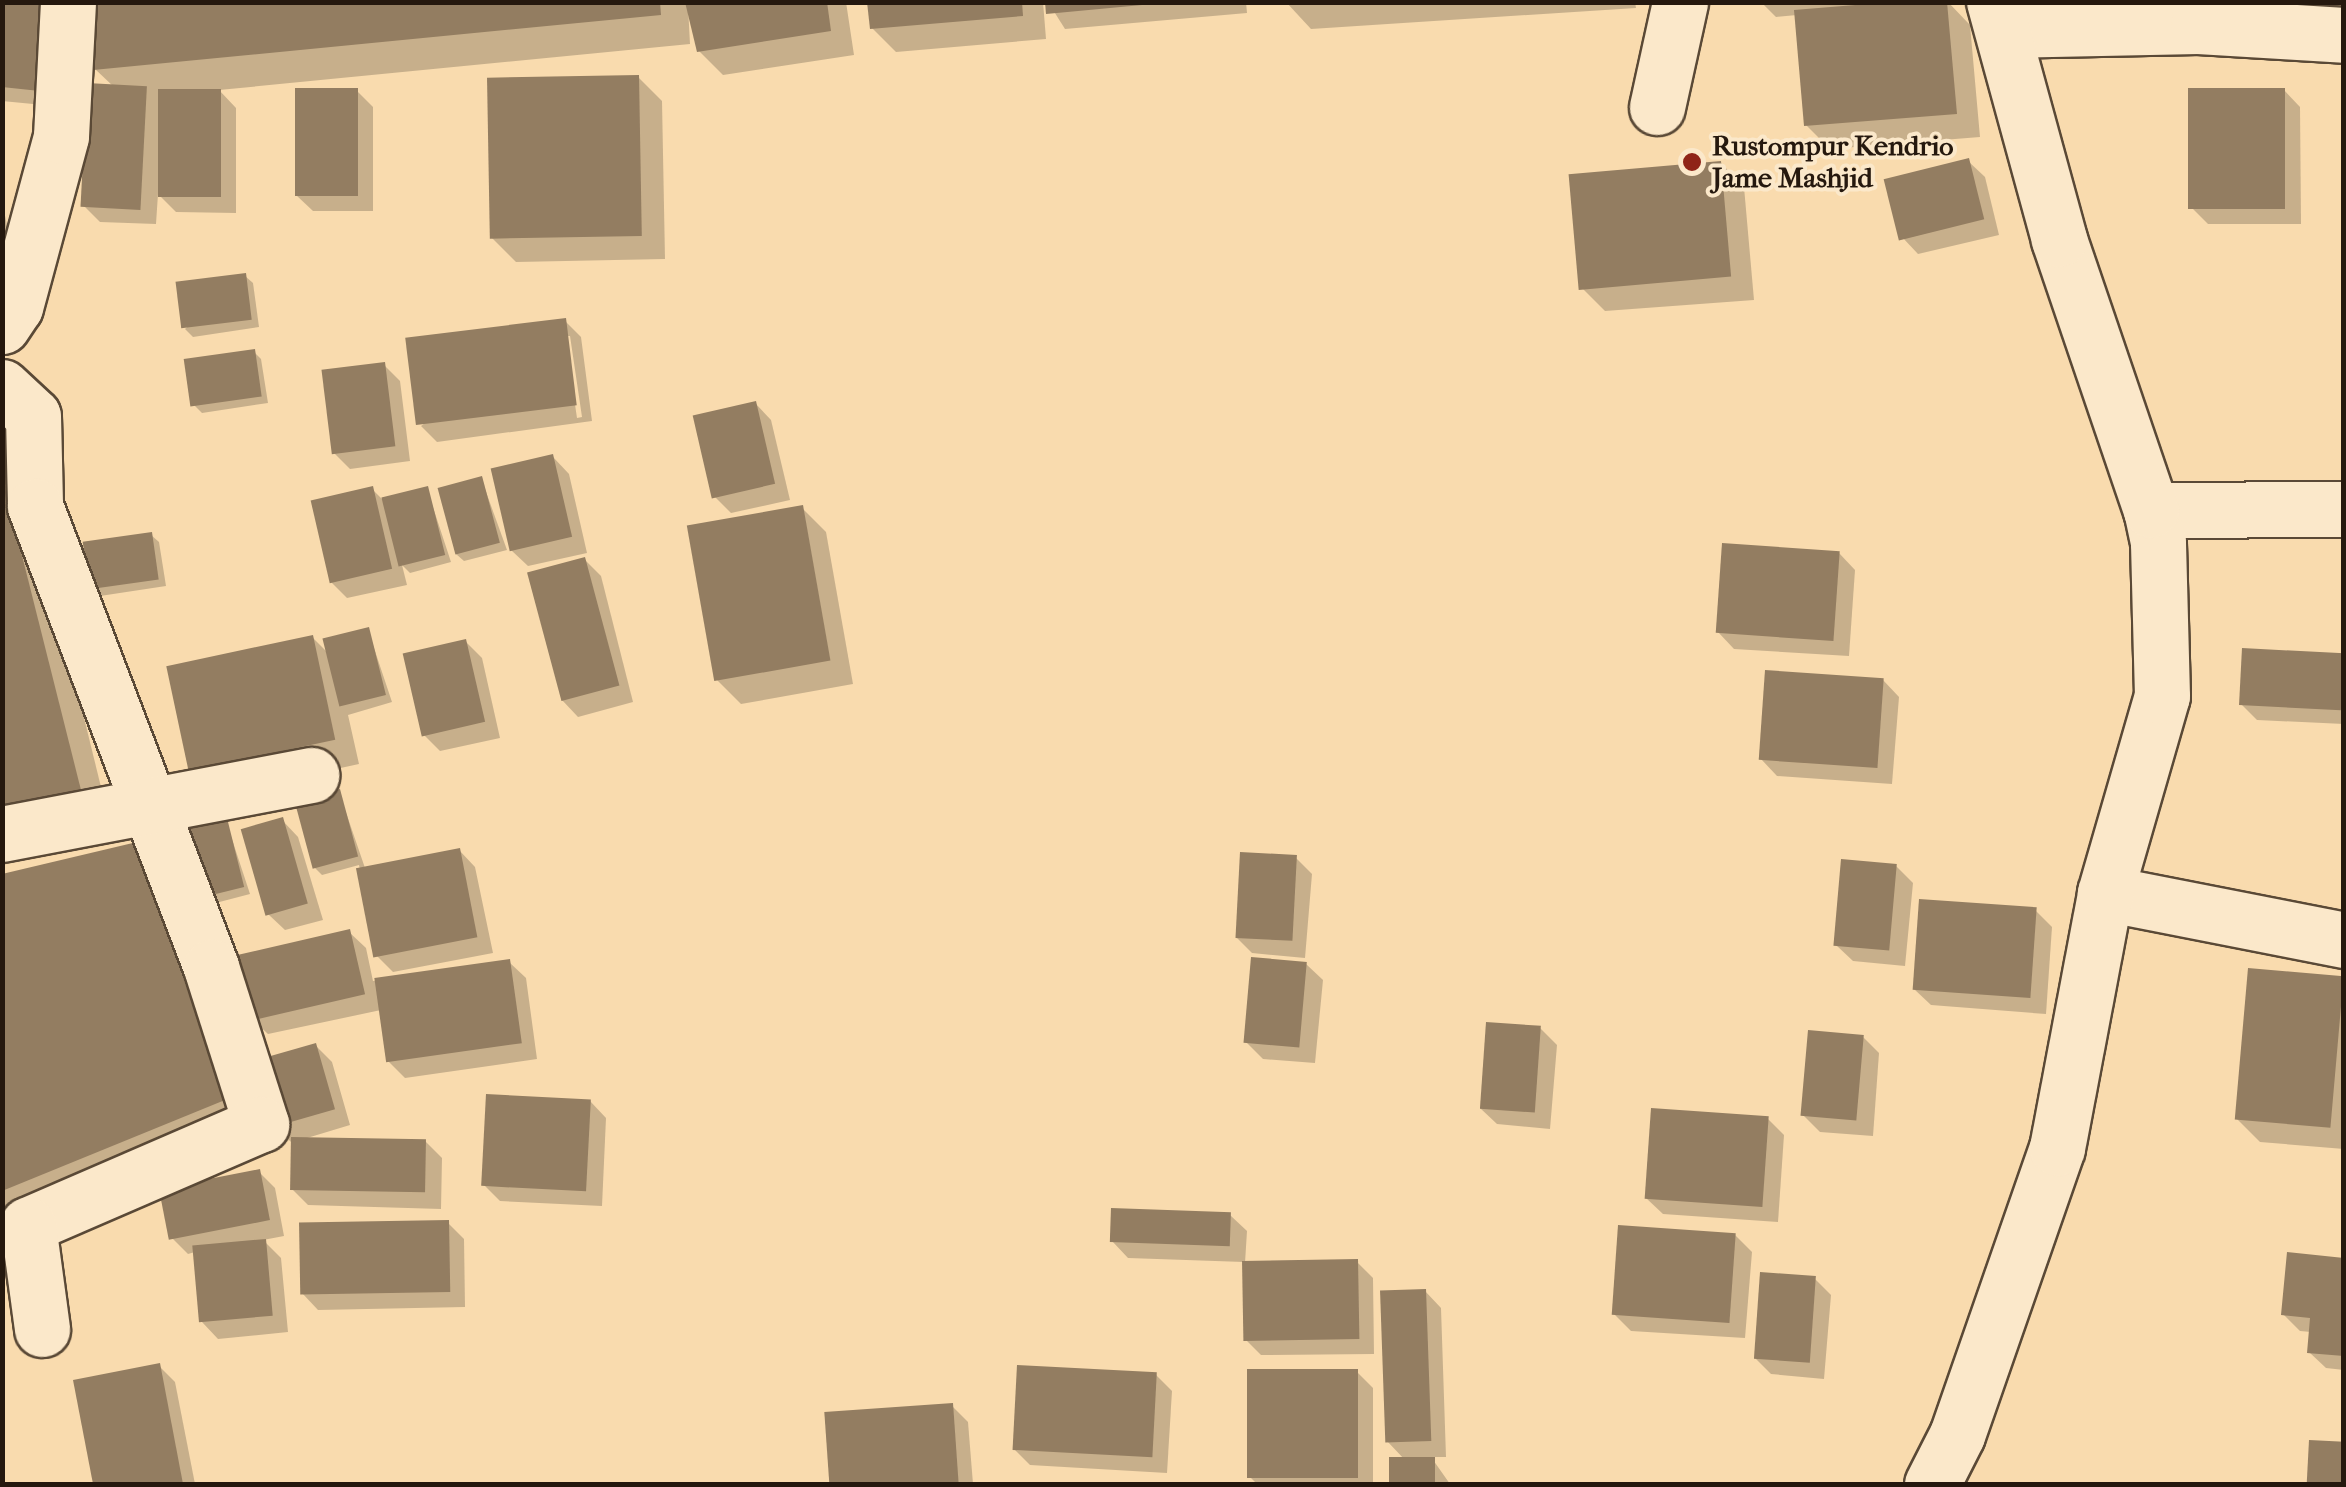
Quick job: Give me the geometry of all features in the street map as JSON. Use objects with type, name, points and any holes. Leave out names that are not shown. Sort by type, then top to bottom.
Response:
[{"type":"street","points":[[2,326],[15,307],[60,136],[68,2]]},
{"type":"street","points":[[1657,107],[1680,2]]},
{"type":"street","points":[[1932,1484],[1957,1435],[2057,1148],[2105,893],[2162,696],[2158,542],[2151,510],[2059,240],[1999,16],[2344,35]]},
{"type":"street","points":[[2,386],[32,416],[34,506],[150,802],[262,1124],[28,1225],[42,1329]]},
{"type":"street","points":[[2151,510],[2344,509]]},
{"type":"street","points":[[2,834],[150,802],[311,775]]},
{"type":"street","points":[[2105,893],[2344,940]]},
{"type":"building","points":[[2,2],[57,4],[49,92],[2,87]]},
{"type":"building","points":[[91,2],[660,2],[661,15],[93,70]]},
{"type":"building","points":[[685,2],[827,2],[831,31],[697,52]]},
{"type":"building","points":[[867,2],[1022,2],[1023,16],[870,29]]},
{"type":"building","points":[[1045,2],[1142,2],[1142,5],[1046,14]]},
{"type":"building","points":[[1947,2],[1957,114],[1804,126],[1794,10]]},
{"type":"building","points":[[639,75],[642,236],[490,239],[487,78]]},
{"type":"building","points":[[87,83],[147,86],[140,210],[81,207]]},
{"type":"building","points":[[295,88],[358,88],[358,196],[295,196]]},
{"type":"building","points":[[2188,88],[2285,88],[2285,209],[2188,209]]},
{"type":"building","points":[[158,89],[221,89],[221,197],[158,197]]},
{"type":"building","points":[[1969,158],[1984,219],[1899,240],[1884,179]]},
{"type":"building","points":[[1721,161],[1731,277],[1579,290],[1569,174]]},
{"type":"building","points":[[246,273],[252,320],[181,328],[176,282]]},
{"type":"building","points":[[566,318],[577,405],[416,425],[405,338]]},
{"type":"building","points":[[255,349],[262,397],[190,407],[184,359]]},
{"type":"building","points":[[385,362],[395,446],[332,454],[321,370]]},
{"type":"building","points":[[756,401],[775,484],[712,498],[693,416]]},
{"type":"building","points":[[553,454],[572,537],[510,551],[491,468]]},
{"type":"building","points":[[2,476],[83,798],[2,813]]},
{"type":"building","points":[[482,476],[500,543],[455,555],[438,488]]},
{"type":"building","points":[[373,486],[392,569],[330,583],[311,500]]},
{"type":"building","points":[[428,486],[445,555],[399,567],[381,498]]},
{"type":"building","points":[[803,505],[830,661],[714,681],[687,525]]},
{"type":"building","points":[[152,532],[159,580],[89,589],[83,542]]},
{"type":"building","points":[[1722,543],[1840,551],[1833,641],[1716,633]]},
{"type":"building","points":[[585,557],[619,685],[561,701],[527,573]]},
{"type":"building","points":[[369,627],[386,695],[339,707],[322,639]]},
{"type":"building","points":[[313,635],[335,740],[189,771],[166,666]]},
{"type":"building","points":[[466,639],[485,722],[422,736],[403,654]]},
{"type":"building","points":[[2242,648],[2344,653],[2341,710],[2239,705]]},
{"type":"building","points":[[1765,670],[1884,678],[1877,768],[1759,760]]},
{"type":"building","points":[[340,789],[358,857],[313,869],[295,801]]},
{"type":"building","points":[[283,817],[308,904],[266,916],[241,829]]},
{"type":"building","points":[[227,818],[244,887],[198,899],[180,830]]},
{"type":"building","points":[[137,842],[225,1100],[2,1191],[2,874]]},
{"type":"building","points":[[460,848],[477,937],[373,958],[356,868]]},
{"type":"building","points":[[1240,852],[1297,855],[1292,941],[1235,938]]},
{"type":"building","points":[[1841,859],[1897,864],[1889,951],[1833,946]]},
{"type":"building","points":[[1919,899],[2037,907],[2030,998],[1913,990]]},
{"type":"building","points":[[350,929],[365,994],[249,1021],[234,956]]},
{"type":"building","points":[[1251,957],[1307,962],[1299,1048],[1244,1043]]},
{"type":"building","points":[[510,959],[522,1043],[386,1062],[374,978]]},
{"type":"building","points":[[2248,968],[2344,976],[2330,1128],[2235,1119]]},
{"type":"building","points":[[1486,1022],[1541,1026],[1535,1113],[1480,1109]]},
{"type":"building","points":[[1808,1030],[1864,1035],[1856,1121],[1801,1116]]},
{"type":"building","points":[[316,1043],[335,1109],[272,1128],[253,1061]]},
{"type":"building","points":[[486,1094],[591,1099],[586,1191],[481,1186]]},
{"type":"building","points":[[1651,1108],[1769,1116],[1762,1207],[1645,1199]]},
{"type":"building","points":[[291,1137],[426,1139],[425,1192],[290,1190]]},
{"type":"building","points":[[260,1169],[270,1220],[169,1240],[159,1189]]},
{"type":"building","points":[[1111,1208],[1231,1212],[1230,1246],[1110,1242]]},
{"type":"building","points":[[449,1220],[450,1292],[300,1295],[299,1223]]},
{"type":"building","points":[[1618,1225],[1736,1233],[1729,1323],[1612,1315]]},
{"type":"building","points":[[266,1239],[273,1316],[199,1322],[192,1245]]},
{"type":"building","points":[[2287,1252],[2344,1258],[2344,1356],[2307,1353],[2310,1318],[2281,1315]]},
{"type":"building","points":[[1358,1259],[1359,1339],[1243,1341],[1242,1261]]},
{"type":"building","points":[[1760,1272],[1816,1276],[1810,1363],[1754,1359]]},
{"type":"building","points":[[1426,1289],[1431,1441],[1385,1443],[1380,1291]]},
{"type":"building","points":[[160,1363],[183,1484],[93,1484],[73,1380]]},
{"type":"building","points":[[1017,1365],[1157,1372],[1152,1457],[1013,1450]]},
{"type":"building","points":[[1247,1369],[1358,1369],[1358,1478],[1247,1478]]},
{"type":"building","points":[[953,1403],[959,1484],[829,1484],[824,1412]]},
{"type":"building","points":[[2309,1440],[2344,1442],[2342,1484],[2307,1484]]},
{"type":"building","points":[[1389,1457],[1435,1457],[1435,1484],[1389,1484]]},
{"type":"place","name":"Rustompur Kendrio Jame Mashjid","points":[[1692,162]]}]
